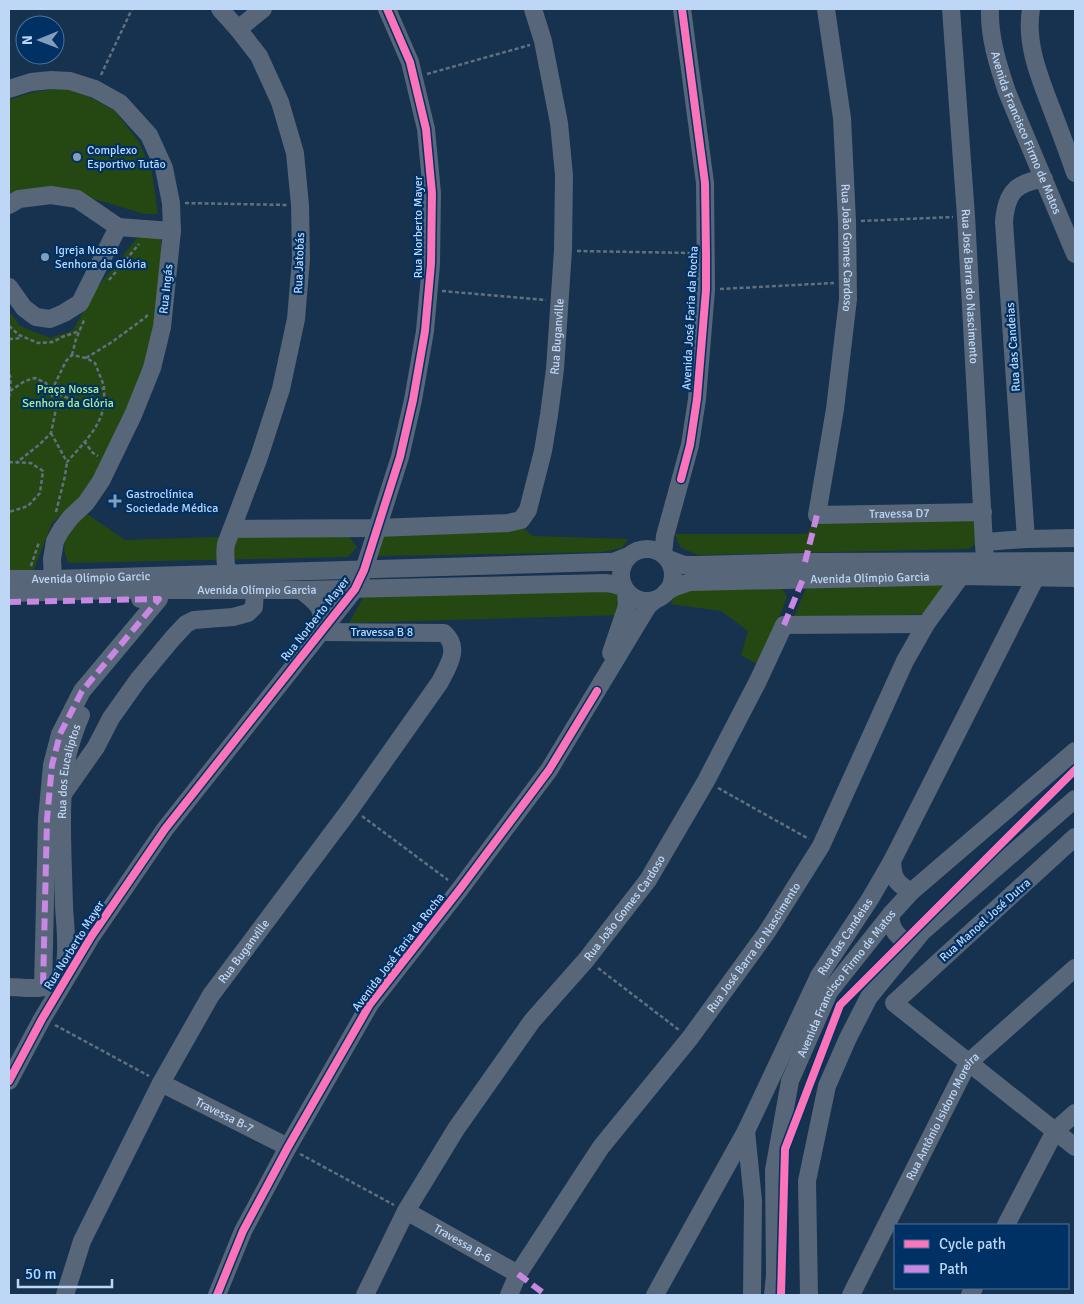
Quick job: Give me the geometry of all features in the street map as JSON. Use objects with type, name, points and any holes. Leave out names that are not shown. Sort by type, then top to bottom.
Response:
[{"type":"street","name":"Rua Jatobás","points":[[220,9],[259,56],[280,102],[295,153],[300,205],[301,259],[296,319],[281,389],[259,457],[226,544],[224,558],[230,582]]},
{"type":"street","points":[[238,29],[263,9]]},
{"type":"street","name":"Rua Norberto Mayer","points":[[9,1081],[46,1012],[91,937],[165,828],[355,589],[364,570],[400,457],[413,400],[425,331],[431,264],[432,193],[426,129],[410,62],[387,9]]},
{"type":"street","name":"Rua Buganville","points":[[376,528],[508,523],[521,520],[528,510],[549,415],[555,369],[563,250],[564,175],[558,123],[543,41],[533,9]]},
{"type":"street","name":"Avenida José Faria da Rocha","points":[[665,557],[665,536],[690,445],[697,399],[706,290],[705,183],[682,9]]},
{"type":"street","name":"Rua João Gomes Cardoso","points":[[817,515],[835,408],[848,299],[847,222],[842,118],[826,9]]},
{"type":"street","name":"Rua José Barra do Nascimento","points":[[951,9],[966,216],[985,562]]},
{"type":"street","name":"Avenida Francisco Firmo de Matos","points":[[990,9],[993,42],[1006,92],[1075,254]]},
{"type":"street","points":[[1031,9],[1029,21],[1034,57],[1039,76],[1075,172]]},
{"type":"street","name":"Rua Ingás","points":[[9,89],[31,82],[50,80],[70,81],[95,89],[120,103],[149,135],[164,168],[171,203],[172,231],[162,327],[152,368],[133,415],[101,481],[86,503],[61,530],[56,541],[52,559],[53,579]]},
{"type":"street","name":"Rua das Candeias","points":[[1026,539],[1004,222],[1005,208],[1009,196],[1018,187],[1030,180],[1044,179]]},
{"type":"street","points":[[9,206],[19,199],[51,196],[77,199],[118,227],[172,231]]},
{"type":"street","points":[[9,287],[24,308],[36,317],[50,319],[64,313],[80,303],[118,227]]},
{"type":"street","name":"Avenida José Faria da Rocha","points":[[633,553],[653,536],[681,479]]},
{"type":"street","name":"Travessa D7","points":[[817,515],[983,512]]},
{"type":"street","points":[[232,529],[376,528]]},
{"type":"street","points":[[985,542],[1075,538]]},
{"type":"street","points":[[646,549],[655,550],[665,557],[672,567],[673,576],[671,585],[661,596],[647,601],[639,600],[625,589],[621,579],[621,570],[624,562],[633,553],[646,549]]},
{"type":"street","name":"Avenida Olímpio Garcia","points":[[9,593],[119,590],[173,583],[230,582],[364,570],[613,562],[633,553]]},
{"type":"street","name":"Avenida Olímpio Garcia","points":[[665,557],[684,565],[805,562],[1075,562]]},
{"type":"street","name":"Rua José Barra do Nascimento","points":[[509,1295],[518,1274],[601,1147],[690,1038],[767,932],[821,846],[905,661],[926,624],[961,576]]},
{"type":"street","name":"Avenida Olímpio Garcia","points":[[661,596],[675,587],[690,582],[961,576],[1075,578]]},
{"type":"street","name":"Rua das Candeias","points":[[655,1295],[746,1131],[819,976],[870,899],[892,861],[1036,577]]},
{"type":"street","name":"Avenida Olímpio Garcic","points":[[9,579],[173,583]]},
{"type":"street","name":"Avenida Olímpio Garcia","points":[[230,582],[255,589],[301,590],[605,583],[625,589]]},
{"type":"street","name":"Rua dos Eucaliptos","points":[[43,987],[57,980],[65,964],[63,794],[68,754],[74,729],[84,707],[97,689],[166,604],[173,583]]},
{"type":"street","points":[[63,794],[96,747],[111,718],[138,680],[181,629],[194,620],[233,617],[248,613],[254,607],[255,589]]},
{"type":"street","name":"Avenida José Faria da Rocha","points":[[597,691],[627,606],[625,589]]},
{"type":"street","name":"Rua Norberto Mayer","points":[[301,590],[320,609],[322,618],[320,632]]},
{"type":"street","name":"Avenida José Faria da Rocha","points":[[216,1295],[243,1231],[288,1147],[370,1004],[460,890],[549,770],[648,606],[661,596]]},
{"type":"street","points":[[9,602],[159,599],[82,692],[60,734],[52,765],[47,819],[43,987],[49,998],[46,1012]]},
{"type":"street","name":"Rua João Gomes Cardoso","points":[[365,1295],[406,1212],[456,1129],[532,1022],[586,960],[648,880],[706,781],[758,681],[784,625],[926,624]]},
{"type":"street","name":"Travessa B 8","points":[[320,632],[444,633]]},
{"type":"street","name":"Rua Buganville","points":[[65,1295],[82,1241],[161,1083],[211,995],[351,808],[440,682],[450,660],[453,646],[444,633]]},
{"type":"street","name":"Avenida Francisco Firmo de Matos","points":[[773,1295],[775,1276],[774,1170],[790,1081],[830,992],[890,914],[904,888],[1075,751]]},
{"type":"street","name":"Avenida Francisco Firmo de Matos","points":[[809,1295],[807,1181],[827,1086],[869,997],[922,932],[1075,800]]},
{"type":"street","name":"Rua Manoel José Dutra","points":[[968,1063],[894,1003],[1075,837]]},
{"type":"street","points":[[870,899],[904,888],[892,873],[892,861]]},
{"type":"street","points":[[890,914],[890,921],[897,934],[913,943]]},
{"type":"street","points":[[65,942],[77,944],[91,937]]},
{"type":"street","name":"Rua Antônio Isidoro Moreira","points":[[851,1295],[968,1063],[1075,968]]},
{"type":"street","points":[[9,987],[43,987]]},
{"type":"street","points":[[968,1063],[1075,1147]]},
{"type":"street","name":"Travessa B-7","points":[[161,1083],[288,1147]]},
{"type":"street","points":[[1007,1224],[1055,1131],[1075,1113]]},
{"type":"street","points":[[746,1131],[753,1201],[752,1295]]},
{"type":"street","name":"Travessa B-6","points":[[406,1212],[518,1274]]},
{"type":"path","points":[[95,89],[132,9]]},
{"type":"path","points":[[413,78],[543,41]]},
{"type":"path","points":[[171,203],[300,205]]},
{"type":"path","points":[[847,222],[966,216]]},
{"type":"path","points":[[109,280],[140,243]]},
{"type":"path","points":[[563,250],[706,253]]},
{"type":"path","points":[[706,290],[848,282]]},
{"type":"path","points":[[428,290],[559,301]]},
{"type":"path","points":[[51,392],[66,361],[72,355],[76,339],[88,310]]},
{"type":"path","points":[[86,358],[146,317],[150,310],[149,318]]},
{"type":"path","points":[[9,326],[19,335],[38,343],[53,342],[80,331]]},
{"type":"path","points":[[9,339],[25,338]]},
{"type":"path","points":[[62,509],[55,514],[67,462],[99,420],[104,407],[104,388],[95,363],[86,358],[72,355]]},
{"type":"path","points":[[9,374],[11,378],[9,400]]},
{"type":"path","points":[[10,391],[25,381],[35,378],[46,383],[56,409],[51,433],[16,463]]},
{"type":"path","points":[[51,392],[81,404],[88,402],[95,391],[104,388]]},
{"type":"path","points":[[51,433],[67,462]]},
{"type":"path","points":[[84,441],[93,453],[98,456],[95,462]]},
{"type":"path","points":[[9,462],[30,463],[43,471],[40,493],[28,506],[9,512]]},
{"type":"path","points":[[29,571],[41,536]]},
{"type":"path","points":[[706,781],[821,846]]},
{"type":"path","points":[[351,808],[460,890]]},
{"type":"path","points":[[586,960],[690,1038]]},
{"type":"path","points":[[46,1012],[161,1083]]},
{"type":"path","points":[[288,1147],[406,1212]]},
{"type":"green space","name":"Complexo Esportivo Tutão","points":[[64,88],[86,95],[115,111],[139,142],[152,173],[158,214],[144,214],[78,194],[9,197],[9,100],[33,92]]},
{"type":"green space","name":"Praça Nossa Senhora da Glória","points":[[161,233],[161,280],[151,347],[126,414],[81,502],[66,511],[52,523],[32,575],[9,575],[9,311],[20,326],[50,338],[73,330],[97,288],[137,238]]},
{"type":"green space","points":[[87,514],[125,540],[346,533],[357,547],[348,557],[69,563],[64,548],[67,535],[70,529]]},
{"type":"green space","points":[[969,515],[979,521],[979,541],[969,549],[698,555],[680,547],[675,534],[807,534],[814,520]]},
{"type":"green space","points":[[522,527],[533,536],[628,539],[622,548],[602,552],[377,556],[381,532]]},
{"type":"green space","points":[[947,582],[926,614],[793,619],[807,586]]},
{"type":"green space","points":[[781,586],[787,597],[760,666],[741,655],[748,631],[721,611],[670,604],[676,595],[692,587]]},
{"type":"green space","points":[[603,588],[620,595],[621,615],[349,623],[364,596]]},
{"type":"marked path","points":[[805,562],[817,515]]},
{"type":"marked path","points":[[784,625],[803,579]]},
{"type":"marked path","points":[[9,602],[159,599],[82,691],[60,734],[52,765],[47,819],[43,987]]},
{"type":"marked path","points":[[518,1274],[546,1295]]},
{"type":"cycle path","points":[[9,1081],[42,1019],[91,937],[165,829],[355,589],[364,570],[400,457],[413,400],[425,331],[431,264],[432,193],[426,129],[410,62],[387,9]]},
{"type":"cycle path","points":[[681,479],[690,445],[697,399],[706,290],[705,183],[682,9]]},
{"type":"cycle path","points":[[217,1295],[243,1231],[288,1147],[370,1004],[460,889],[549,770],[597,691]]},
{"type":"cycle path","points":[[781,1295],[785,1149],[840,1005],[1075,770]]},
{"type":"place","name":"Complexo Esportivo Tutão","points":[[77,157]]},
{"type":"place","name":"Igreja Nossa Senhora da Glória","points":[[45,257]]},
{"type":"place","name":"Gastroclínica Sociedade Médica","points":[[115,501]]}]
